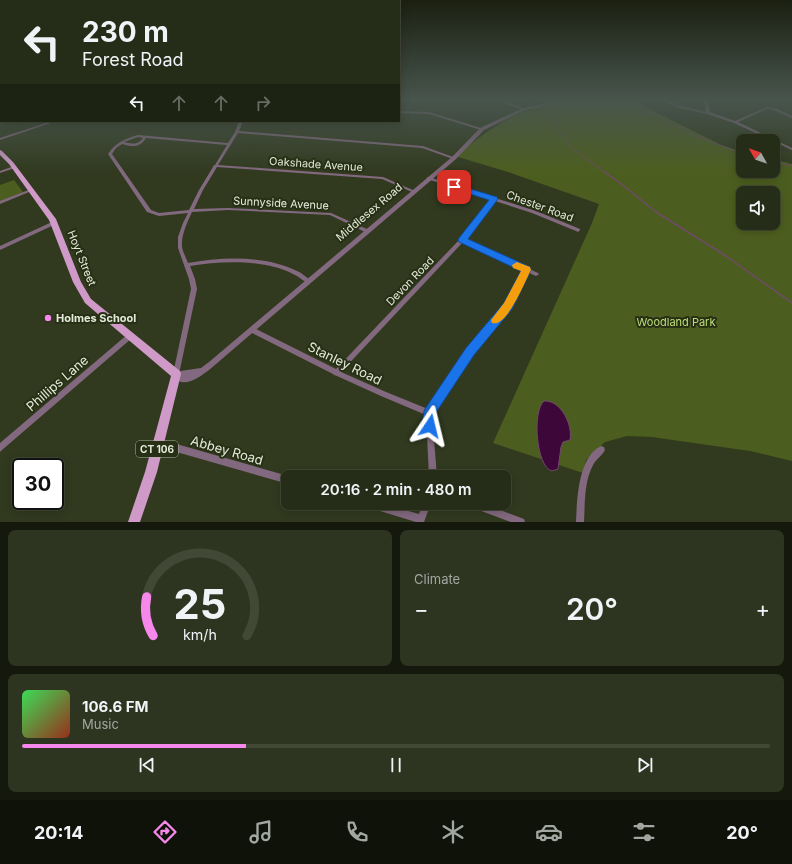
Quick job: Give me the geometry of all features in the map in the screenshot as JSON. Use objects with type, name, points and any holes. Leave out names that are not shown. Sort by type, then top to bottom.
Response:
[{"type":"main road","name":"Hoyt Street","points":[[0,152],[32,190],[54,224],[84,296],[93,306],[176,374]]},
{"type":"main road","name":"CT 106","points":[[134,522],[159,443],[176,374]]},
{"type":"street","points":[[0,139],[44,124]]},
{"type":"street","points":[[176,374],[194,289],[180,248],[180,237],[191,211],[215,166],[237,132],[240,124]]},
{"type":"street","points":[[466,124],[482,129]]},
{"type":"street","name":"Middlesex Road","points":[[176,374],[179,378],[184,380],[193,377],[220,357],[428,178],[454,158],[482,129],[492,124]]},
{"type":"street","points":[[740,124],[792,149]]},
{"type":"street","points":[[237,132],[423,147],[454,158]]},
{"type":"street","points":[[122,143],[133,137],[145,137],[230,144]]},
{"type":"street","points":[[122,143],[137,145],[145,137]]},
{"type":"street","name":"Sunnyside Avenue","points":[[122,143],[114,147],[110,154],[149,211],[160,215],[191,211],[228,209],[331,214],[367,231]]},
{"type":"street","name":"Oakshade Avenue","points":[[215,166],[383,178],[413,191]]},
{"type":"street","points":[[0,172],[14,167]]},
{"type":"street","name":"Chester Road","points":[[428,178],[534,212],[578,230]]},
{"type":"street","points":[[0,203],[32,190]]},
{"type":"street","name":"Devon Road","points":[[336,373],[462,240],[494,199]]},
{"type":"street","points":[[0,248],[54,224]]},
{"type":"street","points":[[462,240],[536,274]]},
{"type":"street","points":[[187,265],[222,260],[257,263],[293,271],[308,281]]},
{"type":"street","points":[[432,470],[429,413],[470,352],[508,306],[526,270]]},
{"type":"street","name":"Stanley Road","points":[[252,330],[336,373],[384,395],[429,413]]},
{"type":"street","name":"Phillips Lane","points":[[0,448],[130,336]]},
{"type":"street","name":"Abbey Road","points":[[159,443],[281,478]]},
{"type":"street","points":[[580,522],[583,491],[588,470],[594,455],[601,450]]},
{"type":"street","points":[[389,510],[420,520],[424,510]]},
{"type":"street","points":[[489,510],[521,522]]},
{"type":"green space","name":"Woodland Park","points":[[499,124],[680,124],[721,145],[736,150],[736,178],[780,178],[780,161],[792,164],[792,461],[750,451],[652,437],[627,436],[605,442],[586,460],[583,473],[493,443],[592,223],[599,204],[508,172],[455,156]]},
{"type":"green space","points":[[14,180],[23,192],[0,202],[0,185]]},
{"type":"shaded area","points":[[544,401],[556,405],[560,409],[570,427],[570,440],[563,442],[558,469],[552,471],[542,460],[539,450],[537,426],[538,416],[540,407]]},
{"type":"waterway","points":[[555,124],[573,149],[606,173]]},
{"type":"waterway","points":[[670,124],[683,128],[689,133],[736,151]]},
{"type":"waterway","points":[[780,163],[792,166]]},
{"type":"waterway","points":[[604,172],[619,182],[656,212],[726,256],[792,303]]},
{"type":"slow traffic","points":[[496,320],[508,306],[526,270],[517,265]]},
{"type":"place","name":"Holmes School","points":[[48,318]]},
{"type":"route","points":[[430,426],[429,413],[470,352],[508,306],[526,270],[462,240],[494,199],[454,187]]}]
